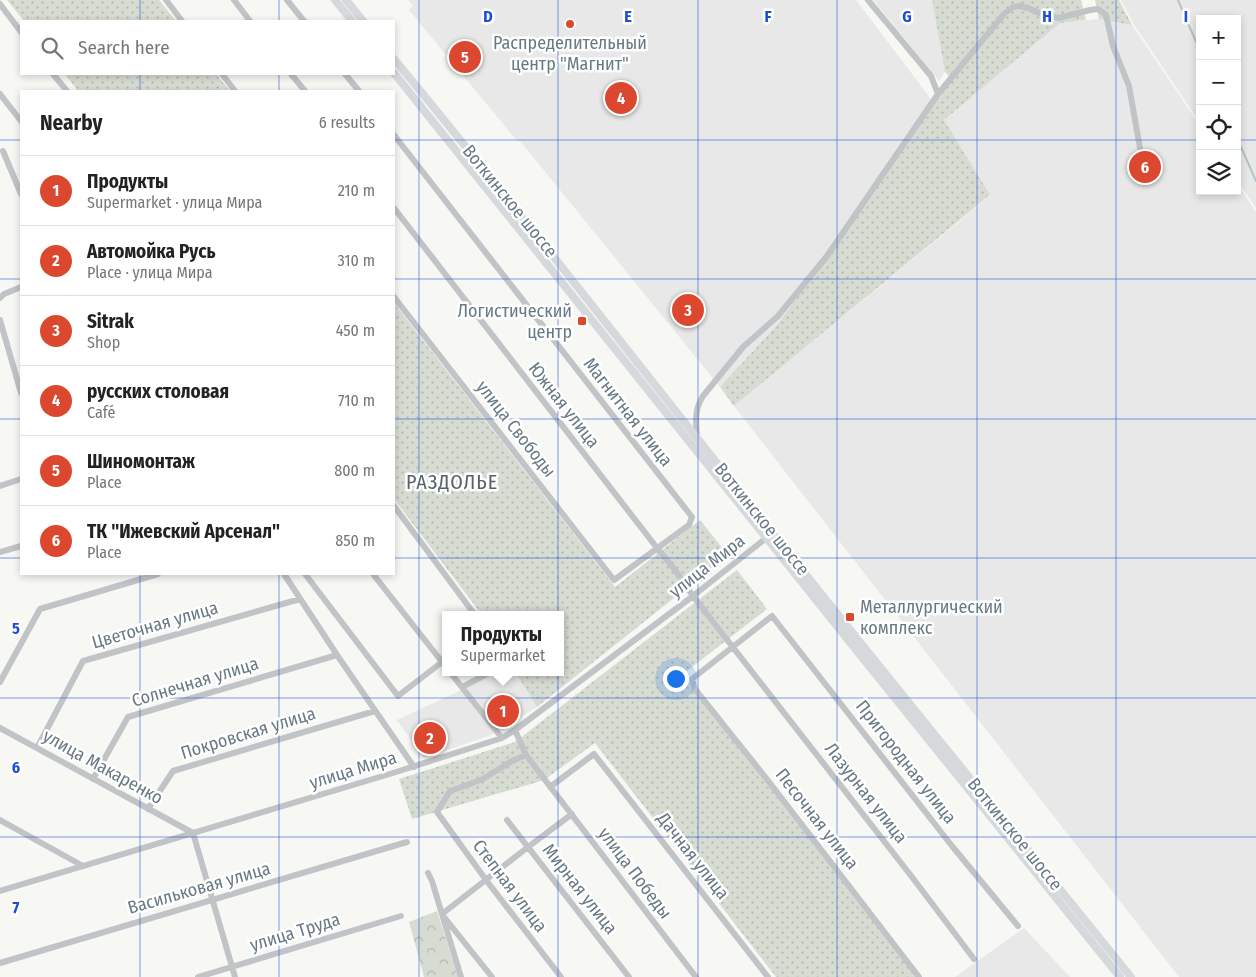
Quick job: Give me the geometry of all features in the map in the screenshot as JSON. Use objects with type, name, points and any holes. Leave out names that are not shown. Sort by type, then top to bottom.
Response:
[{"type":"main road","points":[[335,0],[351,20]]},
{"type":"main road","points":[[346,0],[362,20]]},
{"type":"main road","name":"Воткинское шоссе","points":[[395,59],[571,277],[770,535],[1120,977]]},
{"type":"main road","name":"Воткинское шоссе","points":[[395,73],[1131,977]]},
{"type":"street","points":[[166,0],[181,20]]},
{"type":"street","points":[[234,0],[249,20]]},
{"type":"street","points":[[287,0],[303,20]]},
{"type":"street","points":[[868,0],[931,76],[938,94]]},
{"type":"street","points":[[0,4],[20,31]]},
{"type":"street","points":[[697,438],[696,416],[698,404],[703,396],[743,347],[778,316],[826,256],[938,94],[991,28],[1013,7],[1020,6],[1044,15],[1059,18],[1090,10],[1098,10],[1106,15],[1113,46],[1129,86],[1140,148]]},
{"type":"street","points":[[54,75],[66,90]]},
{"type":"street","points":[[223,75],[234,90]]},
{"type":"street","points":[[292,75],[304,90]]},
{"type":"street","points":[[346,75],[358,90]]},
{"type":"street","points":[[0,94],[20,120]]},
{"type":"street","name":"Магнитная улица","points":[[395,136],[692,517],[689,525],[657,548]]},
{"type":"street","points":[[3,151],[20,192]]},
{"type":"street","name":"Южная улица","points":[[395,209],[675,570],[693,596]]},
{"type":"street","points":[[0,298],[20,286]]},
{"type":"street","name":"улица Свободы","points":[[395,298],[614,580],[657,548]]},
{"type":"street","points":[[0,320],[20,390]]},
{"type":"street","points":[[0,486],[20,479]]},
{"type":"street","points":[[395,507],[472,611]]},
{"type":"street","name":"улица Мира","points":[[0,891],[414,767],[502,738],[693,596],[770,535]]},
{"type":"street","points":[[0,552],[20,546]]},
{"type":"street","points":[[0,682],[40,609],[155,575]]},
{"type":"street","points":[[285,575],[414,767]]},
{"type":"street","points":[[306,575],[398,696],[442,666]]},
{"type":"street","points":[[374,575],[442,662]]},
{"type":"street","name":"Лазурная улица","points":[[693,596],[974,959]]},
{"type":"street","name":"Цветочная улица","points":[[37,748],[83,661],[300,599]]},
{"type":"street","name":"Пригородная улица","points":[[733,647],[772,616],[952,846],[1018,926]]},
{"type":"street","name":"Песочная улица","points":[[733,647],[692,679],[695,688],[919,977]]},
{"type":"street","name":"Солнечная улица","points":[[93,779],[128,718],[337,655]]},
{"type":"street","points":[[453,676],[502,738]]},
{"type":"street","points":[[462,687],[483,676]]},
{"type":"street","name":"Покровская улица","points":[[148,809],[173,771],[375,711]]},
{"type":"street","name":"улица Макаренко","points":[[0,728],[193,833]]},
{"type":"street","name":"улица Победы","points":[[515,730],[526,755],[696,977]]},
{"type":"street","name":"Дачная улица","points":[[550,787],[594,754],[768,977]]},
{"type":"street","name":"Степная улица","points":[[526,755],[512,761],[481,780],[450,791],[437,812],[486,880],[561,977]]},
{"type":"street","points":[[442,914],[572,814]]},
{"type":"street","points":[[0,820],[84,866]]},
{"type":"street","name":"Мирная улица","points":[[507,820],[629,977]]},
{"type":"street","points":[[193,833],[235,977]]},
{"type":"street","name":"Васильковая улица","points":[[0,963],[407,842]]},
{"type":"street","points":[[428,873],[461,977]]},
{"type":"street","points":[[442,914],[492,977]]},
{"type":"street","name":"улица Труда","points":[[198,977],[402,916]]},
{"type":"shaded area","points":[[408,0],[856,0],[934,103],[778,324],[720,387],[521,142],[516,140],[409,10],[413,6]]},
{"type":"shaded area","points":[[873,0],[932,0],[945,72],[939,81]]},
{"type":"shaded area","points":[[1121,0],[1256,0],[1256,208],[1241,186],[1241,15],[1196,15],[1196,117],[1133,23]]},
{"type":"shaded area","points":[[1099,19],[1132,25],[1196,120],[1196,195],[1241,195],[1241,189],[1256,212],[1256,977],[1179,977],[734,406],[990,196],[944,120],[1060,23]]},
{"type":"shaded area","points":[[491,676],[518,676],[537,707],[491,735],[424,758],[397,720]]},
{"type":"shaded area","points":[[1024,928],[1070,977],[955,977]]},
{"type":"green space","points":[[7,0],[159,0],[175,20],[23,20]]},
{"type":"green space","points":[[932,0],[1081,0],[1086,20],[1060,23],[944,120],[990,195],[734,406],[720,387],[778,324],[934,103],[953,80],[945,72]]},
{"type":"green space","points":[[1095,0],[1119,0],[1132,25],[1099,19]]},
{"type":"green space","points":[[66,75],[217,75],[229,90],[77,90]]},
{"type":"green space","points":[[395,304],[615,587],[700,520],[728,555],[537,707],[518,676],[564,676],[564,611],[479,611],[395,500]]},
{"type":"green space","points":[[737,570],[767,609],[683,674],[918,977],[776,977],[595,743],[544,780],[412,819],[399,779],[515,742]]},
{"type":"green space","points":[[437,911],[458,977],[424,977],[409,922]]},
{"type":"waterway","points":[[1178,0],[1196,42]]},
{"type":"waterway","points":[[1241,147],[1256,181]]},
{"type":"place","name":"Распределительный центр \"Магнит\"","points":[[570,24]]},
{"type":"place","name":"Шиномонтаж","points":[[465,57]]},
{"type":"place","name":"русских столовая","points":[[621,98]]},
{"type":"place","name":"ТК \"Ижевский Арсенал\"","points":[[1145,167]]},
{"type":"place","name":"Sitrak","points":[[688,310]]},
{"type":"place","name":"Логистический центр","points":[[582,321]]},
{"type":"place","name":"Металлургический комплекс","points":[[850,617]]},
{"type":"place","name":"Продукты","points":[[503,711]]},
{"type":"place","name":"Автомойка Русь","points":[[430,738]]},
{"type":"district","name":"РАЗДОЛЬЕ","points":[[452,482]]}]
